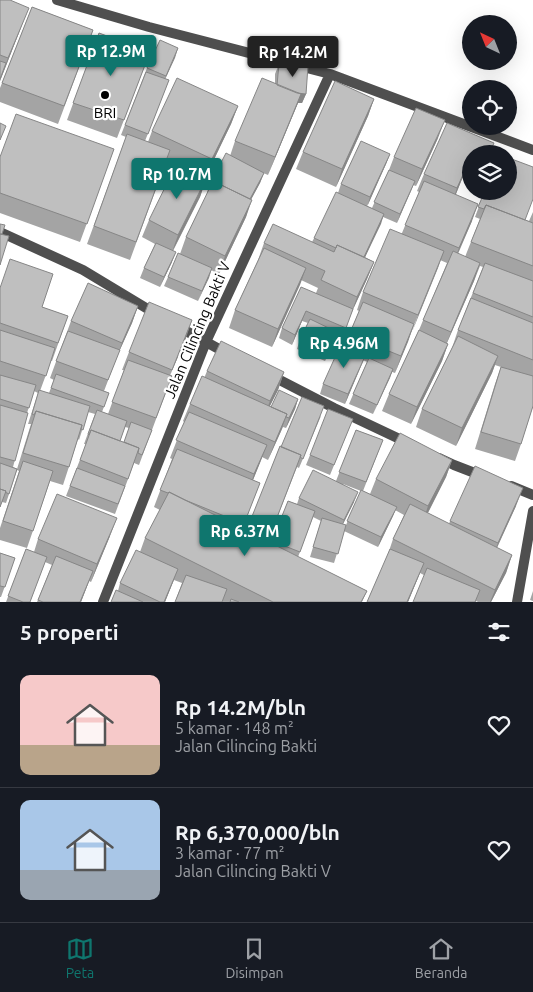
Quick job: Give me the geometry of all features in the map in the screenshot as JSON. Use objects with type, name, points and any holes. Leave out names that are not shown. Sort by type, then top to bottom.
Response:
[{"type":"street","points":[[57,0],[150,27],[330,74],[533,150]]},
{"type":"street","name":"Jalan Cilincing Bakti V","points":[[103,602],[206,342],[330,74]]},
{"type":"street","points":[[0,232],[83,270],[141,305],[240,360]]},
{"type":"street","points":[[257,369],[454,465],[533,495]]},
{"type":"street","points":[[517,602],[533,511]]},
{"type":"building","points":[[0,0],[10,0],[29,8],[8,58],[0,55]]},
{"type":"building","points":[[32,7],[93,30],[64,106],[2,83]]},
{"type":"building","name":"BRI","points":[[99,33],[150,52],[124,120],[73,103]]},
{"type":"building","points":[[160,40],[178,48],[166,76],[147,68]]},
{"type":"building","points":[[0,61],[6,63],[0,79]]},
{"type":"building","points":[[279,64],[308,66],[306,94],[297,93],[277,85]]},
{"type":"building","points":[[146,72],[169,80],[148,134],[125,125]]},
{"type":"building","points":[[177,78],[238,106],[212,159],[152,131]]},
{"type":"building","points":[[262,78],[301,94],[275,157],[235,141]]},
{"type":"building","points":[[335,81],[374,99],[342,169],[303,152]]},
{"type":"building","points":[[416,108],[445,120],[422,169],[394,157]]},
{"type":"building","points":[[16,114],[114,149],[87,224],[0,193],[0,157]]},
{"type":"building","points":[[0,123],[6,126],[0,140]]},
{"type":"building","points":[[447,123],[462,129],[462,135],[475,135],[494,143],[493,145],[462,145],[462,177],[457,188],[424,174]]},
{"type":"building","points":[[127,134],[170,150],[136,242],[94,226]]},
{"type":"building","points":[[361,141],[390,154],[370,197],[341,184]]},
{"type":"building","points":[[226,153],[264,173],[250,199],[213,181],[213,183],[211,182]]},
{"type":"building","points":[[517,161],[533,167],[533,199],[525,220],[486,205],[484,209],[478,207],[481,200],[517,200]]},
{"type":"building","points":[[176,165],[206,179],[178,235],[149,220]]},
{"type":"building","points":[[389,170],[415,181],[400,214],[374,202]]},
{"type":"building","points":[[213,181],[252,200],[225,256],[186,237]]},
{"type":"building","points":[[424,181],[462,197],[462,200],[469,200],[478,204],[459,248],[405,225]]},
{"type":"building","points":[[336,192],[384,214],[364,257],[337,245],[336,248],[314,238]]},
{"type":"building","points":[[486,205],[533,223],[533,266],[471,242]]},
{"type":"building","points":[[0,224],[5,225],[2,234],[0,234]]},
{"type":"building","points":[[273,224],[334,252],[337,245],[374,262],[357,297],[321,280],[325,271],[264,243]]},
{"type":"building","points":[[390,229],[444,251],[418,315],[363,292]]},
{"type":"building","points":[[0,234],[9,236],[0,265]]},
{"type":"building","points":[[156,243],[176,252],[164,277],[144,268]]},
{"type":"building","points":[[264,248],[306,268],[278,329],[235,310]]},
{"type":"building","points":[[453,251],[480,263],[451,332],[423,320]]},
{"type":"building","points":[[178,253],[212,268],[202,291],[168,277]]},
{"type":"building","points":[[10,259],[53,274],[42,307],[68,316],[58,343],[0,323],[0,288]]},
{"type":"building","points":[[485,263],[533,281],[533,317],[473,293]]},
{"type":"building","points":[[88,283],[138,306],[122,343],[71,321]]},
{"type":"building","points":[[301,287],[353,309],[346,328],[306,311],[295,335],[282,328]]},
{"type":"building","points":[[471,298],[533,323],[533,360],[458,330]]},
{"type":"building","points":[[149,302],[192,320],[172,370],[129,352]]},
{"type":"building","points":[[363,302],[414,324],[401,356],[349,335]]},
{"type":"building","points":[[310,319],[337,332],[328,352],[300,339]]},
{"type":"building","points":[[0,330],[55,348],[46,376],[0,361]]},
{"type":"building","points":[[419,330],[448,344],[417,407],[389,394]]},
{"type":"building","points":[[68,331],[120,350],[108,380],[56,361]]},
{"type":"building","points":[[458,336],[498,356],[462,428],[422,409]]},
{"type":"building","points":[[221,341],[284,372],[270,401],[207,371]]},
{"type":"building","points":[[341,344],[366,354],[348,394],[323,384]]},
{"type":"building","points":[[369,358],[393,369],[377,405],[353,394]]},
{"type":"building","points":[[128,360],[172,376],[156,418],[112,402]]},
{"type":"building","points":[[501,367],[533,376],[533,406],[521,444],[481,432]]},
{"type":"building","points":[[56,374],[109,393],[104,407],[51,388]]},
{"type":"building","points":[[0,375],[36,385],[29,408],[0,399]]},
{"type":"building","points":[[202,376],[287,414],[275,442],[190,404]]},
{"type":"building","points":[[39,390],[90,406],[83,430],[81,429],[82,425],[36,411],[34,415],[32,414]]},
{"type":"building","points":[[279,390],[298,399],[289,418],[286,417],[287,414],[271,407]]},
{"type":"building","points":[[302,397],[324,406],[303,459],[300,457],[301,455],[281,447]]},
{"type":"building","points":[[0,405],[28,413],[15,461],[0,457]]},
{"type":"building","points":[[328,409],[353,419],[334,465],[310,455]]},
{"type":"building","points":[[97,410],[127,421],[120,441],[91,430],[88,434]]},
{"type":"building","points":[[36,411],[82,425],[69,467],[23,453]]},
{"type":"building","points":[[189,412],[267,445],[254,474],[176,440]]},
{"type":"building","points":[[131,422],[152,430],[142,455],[138,453],[139,448],[124,442]]},
{"type":"building","points":[[91,430],[139,448],[128,479],[80,460]]},
{"type":"building","points":[[356,430],[383,440],[366,482],[339,472]]},
{"type":"building","points":[[400,433],[452,460],[428,506],[376,479]]},
{"type":"building","points":[[280,446],[301,455],[271,533],[249,524]]},
{"type":"building","points":[[177,449],[260,483],[244,524],[169,492],[160,490]]},
{"type":"building","points":[[23,461],[53,471],[33,531],[3,521]]},
{"type":"building","points":[[0,463],[17,469],[9,494],[0,489]]},
{"type":"building","points":[[475,466],[523,488],[498,543],[450,521]]},
{"type":"building","points":[[77,468],[125,486],[118,504],[70,486]]},
{"type":"building","points":[[313,470],[358,492],[344,520],[299,498]]},
{"type":"building","points":[[0,489],[6,491],[0,507]]},
{"type":"building","points":[[361,490],[397,507],[381,537],[347,521]]},
{"type":"building","points":[[169,492],[367,591],[361,602],[273,602],[145,538]]},
{"type":"building","points":[[57,494],[117,518],[97,564],[38,539]]},
{"type":"building","points":[[288,501],[315,511],[300,552],[272,541]]},
{"type":"building","points":[[410,504],[512,555],[495,590],[393,539]]},
{"type":"building","points":[[322,518],[346,525],[338,554],[313,547]]},
{"type":"building","points":[[26,549],[47,557],[30,602],[23,602],[8,596]]},
{"type":"building","points":[[390,549],[424,563],[407,602],[367,602]]},
{"type":"building","points":[[136,550],[178,569],[164,602],[160,602],[120,583]]},
{"type":"building","points":[[0,553],[15,558],[5,587],[0,586]]},
{"type":"building","points":[[56,556],[93,571],[80,602],[43,602],[38,600]]},
{"type":"building","points":[[427,568],[480,590],[475,602],[413,602]]},
{"type":"building","points":[[186,575],[227,589],[222,602],[175,602]]},
{"type":"building","points":[[116,590],[143,602],[111,602]]},
{"type":"place","name":"BRI","points":[[105,95]]}]
